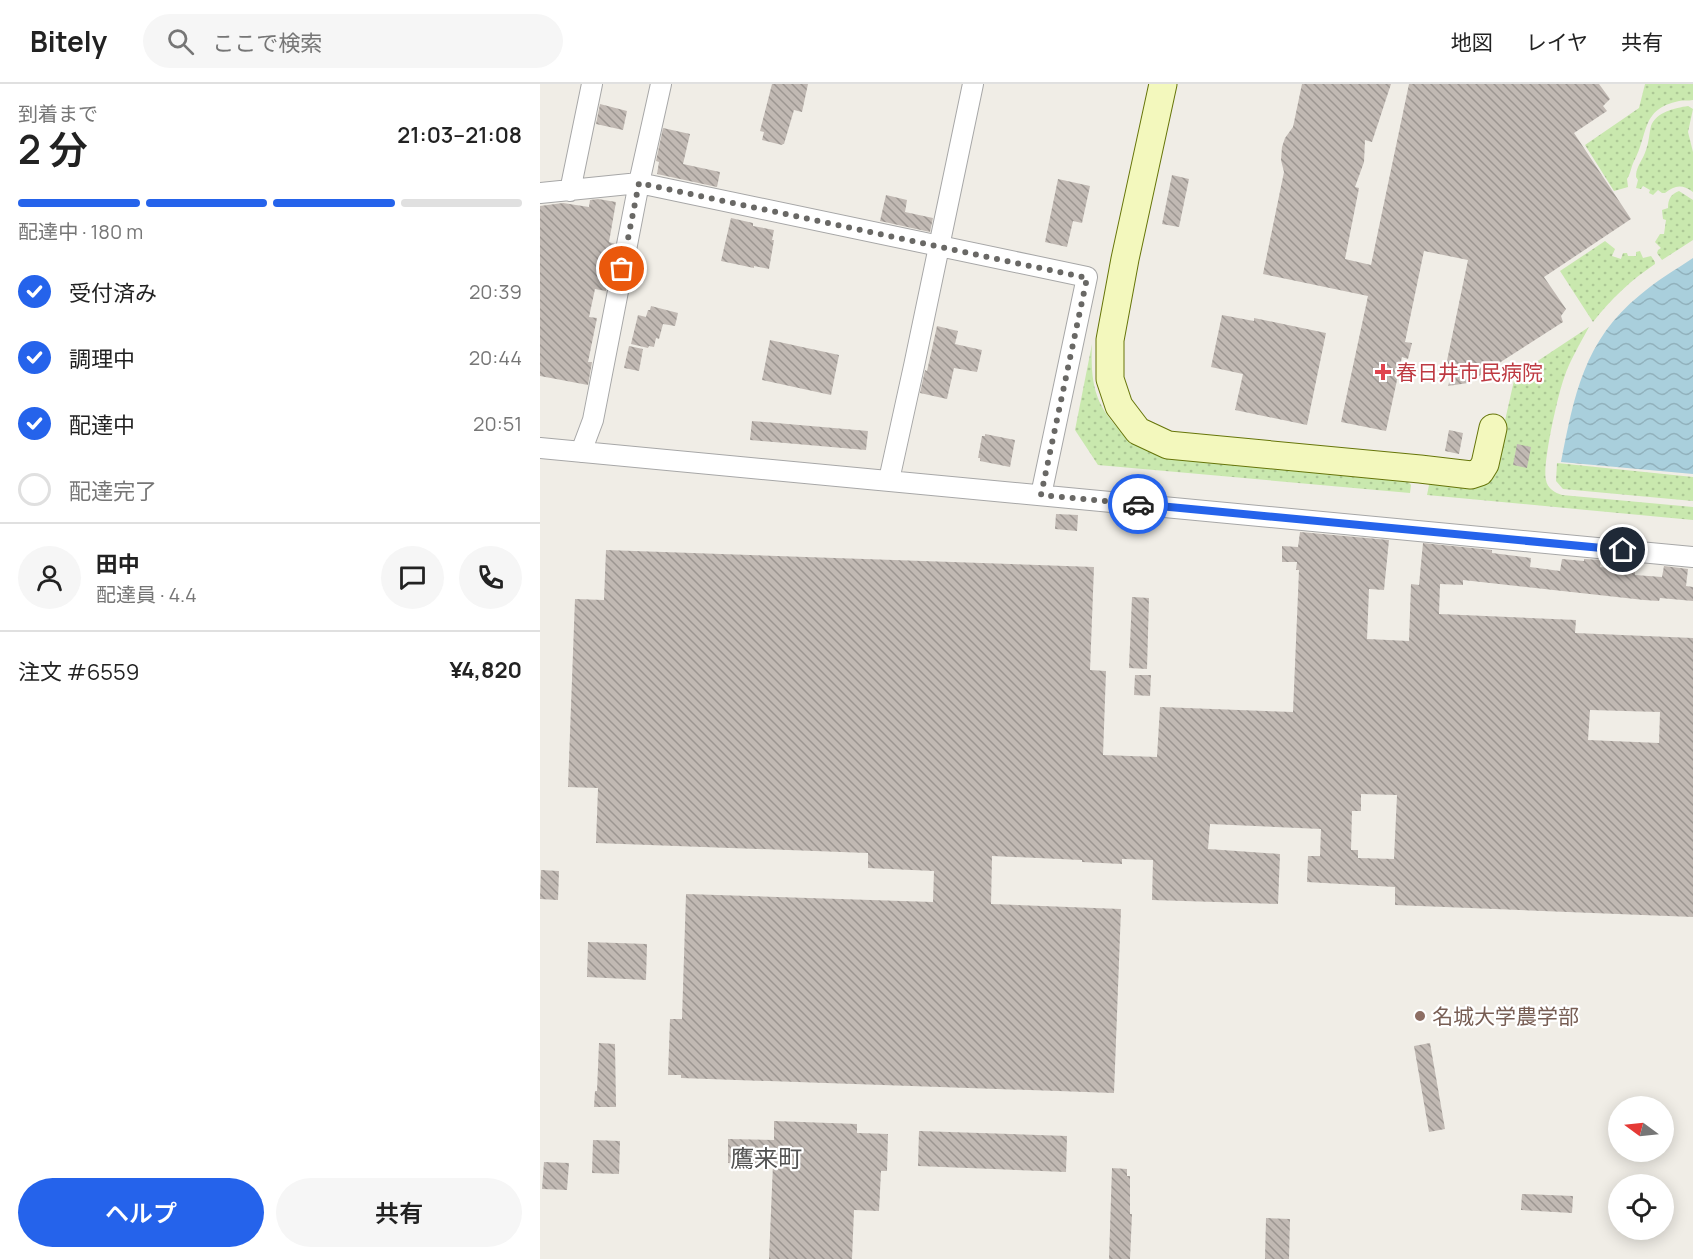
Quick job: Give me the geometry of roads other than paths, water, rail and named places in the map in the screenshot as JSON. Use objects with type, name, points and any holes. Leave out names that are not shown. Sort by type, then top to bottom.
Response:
[{"type":"street","points":[[570,191],[592,84]]},
{"type":"street","points":[[581,452],[593,420],[639,183],[661,84]]},
{"type":"street","points":[[889,480],[973,84]]},
{"type":"street","points":[[1162,84],[1110,340],[1110,379],[1119,406],[1138,431],[1168,445],[1471,475],[1480,472],[1485,464],[1493,428]]},
{"type":"street","points":[[540,193],[639,183],[1087,278],[1041,495]]},
{"type":"street","points":[[540,448],[1693,557]]},
{"type":"water","points":[[1693,258],[1693,474],[1561,462],[1571,414],[1584,371],[1606,331],[1621,312],[1640,295]]},
{"type":"place","name":"春日井市民病院","points":[[1383,372]]},
{"type":"place","name":"名城大学農学部","points":[[1420,1016]]},
{"type":"district","name":"鷹来町","points":[[766,1157]]}]
